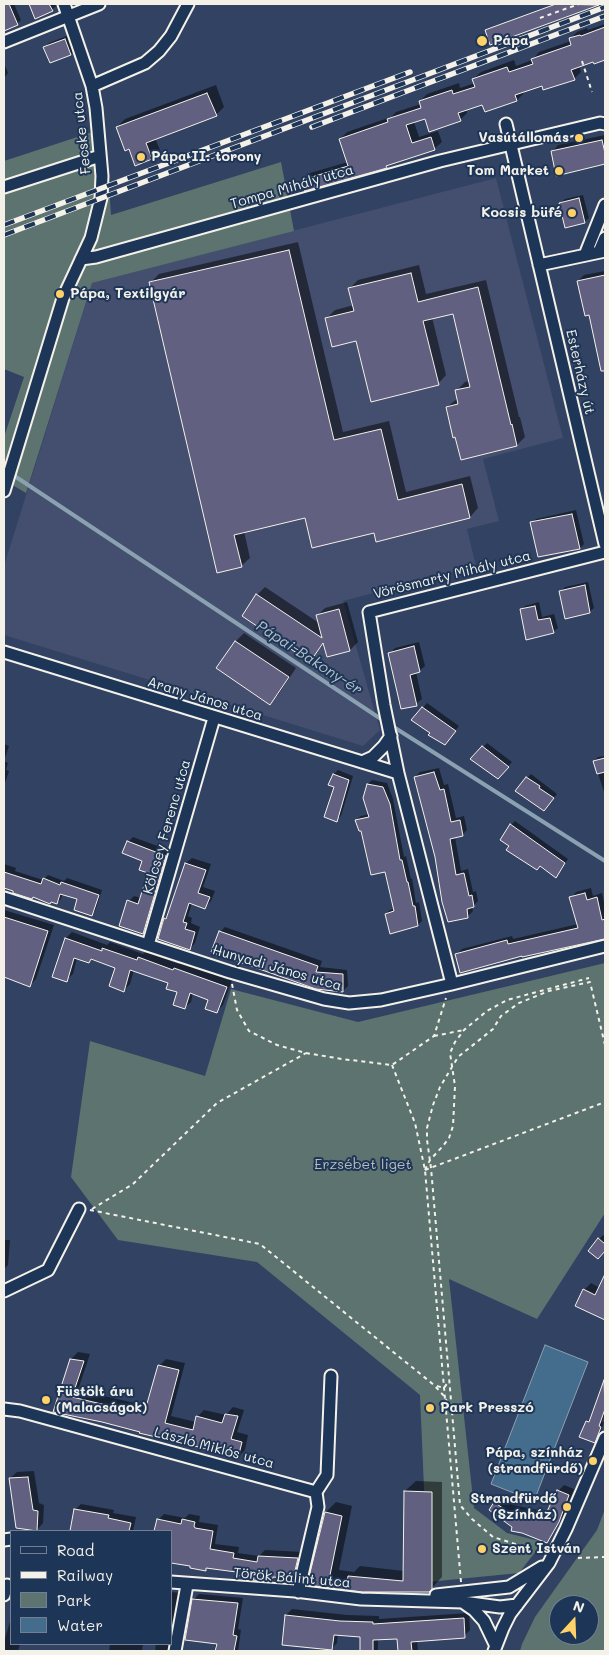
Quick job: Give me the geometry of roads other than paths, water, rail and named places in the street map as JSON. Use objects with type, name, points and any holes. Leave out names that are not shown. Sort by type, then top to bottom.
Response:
[{"type":"street","name":"Fecske utca","points":[[4,491],[63,298],[92,238],[102,198],[96,108],[92,86],[64,4]]},
{"type":"street","points":[[4,42],[99,4]]},
{"type":"street","points":[[92,86],[145,63],[159,52],[171,36],[188,4]]},
{"type":"street","name":"Tompa Mihály utca","points":[[81,259],[96,257],[430,164],[600,123],[605,124]]},
{"type":"street","name":"Esterházy út","points":[[506,124],[605,544]]},
{"type":"street","points":[[4,187],[100,156]]},
{"type":"street","points":[[585,255],[605,205]]},
{"type":"street","points":[[540,265],[602,252],[605,238]]},
{"type":"street","name":"Vörösmarty Mihály utca","points":[[391,736],[369,612],[605,552]]},
{"type":"street","name":"Arany János utca","points":[[4,652],[398,773]]},
{"type":"street","name":"Kölcsey Ferenc utca","points":[[148,944],[214,718]]},
{"type":"street","points":[[362,762],[384,746],[391,736]]},
{"type":"street","points":[[391,736],[398,773],[452,984]]},
{"type":"street","name":"Hunyadi János utca","points":[[4,898],[230,972],[324,999],[349,1003],[381,1000],[605,946]]},
{"type":"street","points":[[4,1291],[48,1270],[85,1209]]},
{"type":"street","points":[[298,1592],[317,1497],[327,1475],[331,1376]]},
{"type":"street","name":"László Miklós utca","points":[[4,1409],[20,1411],[317,1497]]},
{"type":"street","points":[[495,1649],[512,1609],[549,1563],[605,1438]]},
{"type":"street","name":"Török Bálint utca","points":[[172,1582],[361,1598],[462,1597],[485,1590],[509,1588],[549,1563]]},
{"type":"street","points":[[174,1651],[187,1584]]},
{"type":"street","points":[[485,1590],[497,1595],[512,1609]]},
{"type":"street","points":[[462,1597],[484,1621],[495,1649]]},
{"type":"street","name":"Török Bálint utca","points":[[462,1597],[512,1609]]},
{"type":"water","points":[[545,1345],[588,1362],[534,1501],[491,1484]]},
{"type":"waterway","name":"Pápai-Bakony-ér","points":[[4,469],[384,721]]},
{"type":"waterway","name":"Pápai-Bakony-ér","points":[[392,726],[605,861]]},
{"type":"railway","points":[[4,235],[605,7]]},
{"type":"railway","points":[[312,127],[605,16]]},
{"type":"railway","points":[[4,225],[410,72]]},
{"type":"place","name":"Pápa","points":[[482,41]]},
{"type":"place","name":"Vasútállomás","points":[[579,138]]},
{"type":"place","name":"Pápa II. torony","points":[[141,157]]},
{"type":"place","name":"Tom Market","points":[[559,171]]},
{"type":"place","name":"Kocsis büfé","points":[[572,213]]},
{"type":"place","name":"Pápa, Textilgyár","points":[[60,294]]},
{"type":"place","name":"Füstölt áru (Malacságok)","points":[[46,1400]]},
{"type":"place","name":"Park Presszó","points":[[430,1408]]},
{"type":"place","name":"Pápa, színház (strandfürdő)","points":[[593,1461]]},
{"type":"place","name":"Strandfürdő (Színház)","points":[[567,1507]]},
{"type":"place","name":"Szent István","points":[[482,1549]]},
{"type":"park label","name":"Erzsébet liget","points":[[363,1165]]}]
